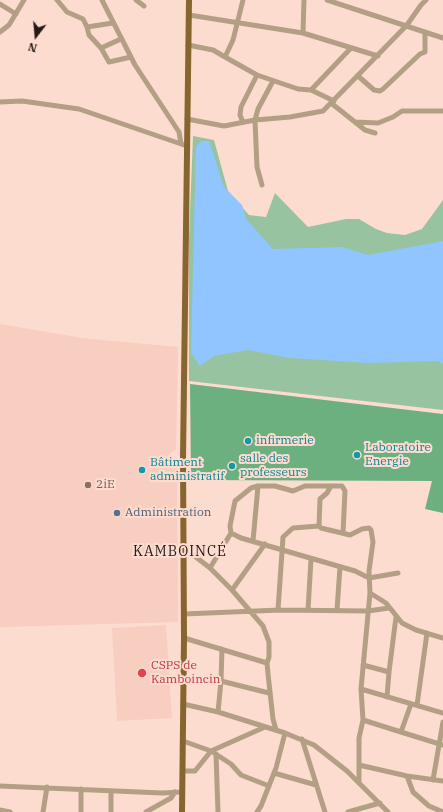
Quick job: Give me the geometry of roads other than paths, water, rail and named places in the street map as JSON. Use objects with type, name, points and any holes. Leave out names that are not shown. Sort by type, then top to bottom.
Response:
[{"type":"main road","points":[[182,812],[184,638],[184,145],[187,119],[189,0]]},
{"type":"street","points":[[0,32],[9,25],[24,0]]},
{"type":"street","points":[[57,0],[67,12],[83,19],[89,35],[102,48],[109,62],[131,57]]},
{"type":"street","points":[[102,0],[131,57],[179,132],[184,145]]},
{"type":"street","points":[[136,0],[144,6],[144,0]]},
{"type":"street","points":[[225,57],[233,40],[243,0]]},
{"type":"street","points":[[304,0],[304,33]]},
{"type":"street","points":[[327,0],[443,38]]},
{"type":"street","points":[[187,119],[224,126],[254,120],[290,117],[321,112],[378,56],[407,25],[426,0]]},
{"type":"street","points":[[0,4],[16,14]]},
{"type":"street","points":[[189,15],[304,33],[378,56]]},
{"type":"street","points":[[87,27],[113,23]]},
{"type":"street","points":[[358,76],[377,91],[383,89],[420,54],[425,52],[425,33]]},
{"type":"street","points":[[102,48],[121,39]]},
{"type":"street","points":[[188,45],[213,50],[257,75],[273,81],[298,89],[311,90],[332,102],[368,131],[375,133]]},
{"type":"street","points":[[311,90],[351,48]]},
{"type":"street","points":[[243,122],[240,115],[241,108],[257,75]]},
{"type":"street","points":[[262,185],[257,167],[254,120],[258,109],[273,81]]},
{"type":"street","points":[[0,102],[22,101],[79,109],[184,145]]},
{"type":"street","points":[[355,122],[378,123],[393,117],[402,111],[443,111]]},
{"type":"street","points":[[210,568],[231,534],[230,526],[235,501],[250,488],[258,486],[275,486],[293,491],[305,486],[342,486],[345,491],[343,533]]},
{"type":"street","points":[[253,541],[258,486]]},
{"type":"street","points":[[319,526],[320,499],[327,493],[331,486]]},
{"type":"street","points":[[278,610],[283,537],[288,531],[298,527],[319,526],[321,528],[351,535],[366,528],[371,530],[373,546],[369,578],[370,593],[361,689],[363,720],[359,738],[359,783]]},
{"type":"street","points":[[231,534],[340,567],[369,578],[398,573]]},
{"type":"street","points":[[232,590],[265,544]]},
{"type":"street","points":[[183,551],[192,554],[210,568],[232,590],[263,626],[269,642],[269,657],[267,663],[269,693],[276,730]]},
{"type":"street","points":[[308,610],[311,559]]},
{"type":"street","points":[[337,610],[340,567]]},
{"type":"street","points":[[370,593],[384,602],[396,617],[408,627],[443,638]]},
{"type":"street","points":[[184,614],[278,610],[368,611],[389,608]]},
{"type":"street","points":[[387,696],[396,617]]},
{"type":"street","points":[[401,732],[414,704],[427,633]]},
{"type":"street","points":[[184,638],[267,663]]},
{"type":"street","points":[[218,712],[222,649]]},
{"type":"street","points":[[363,664],[389,672]]},
{"type":"street","points":[[221,681],[269,693]]},
{"type":"street","points":[[361,689],[443,713]]},
{"type":"street","points":[[183,704],[218,712],[302,739],[323,752],[359,783],[388,812]]},
{"type":"street","points":[[363,720],[441,745]]},
{"type":"street","points":[[433,780],[441,745],[443,722]]},
{"type":"street","points":[[183,771],[195,771],[210,751],[265,727]]},
{"type":"street","points":[[257,812],[261,806],[274,773],[285,733]]},
{"type":"street","points":[[302,739],[325,812]]},
{"type":"street","points":[[183,741],[216,754],[231,764],[241,776],[269,786]]},
{"type":"street","points":[[216,754],[218,812]]},
{"type":"street","points":[[359,765],[407,776],[443,781]]},
{"type":"street","points":[[274,773],[316,785]]},
{"type":"street","points":[[407,776],[412,792],[429,806],[443,812]]},
{"type":"street","points":[[0,786],[111,791],[182,792]]},
{"type":"street","points":[[43,812],[47,787]]},
{"type":"street","points":[[81,789],[81,812]]},
{"type":"street","points":[[111,791],[111,812]]},
{"type":"street","points":[[146,812],[171,798],[175,792]]},
{"type":"street","points":[[348,812],[380,803]]},
{"type":"street","points":[[0,810],[10,812]]},
{"type":"water","points":[[201,141],[209,141],[224,187],[242,205],[246,219],[273,249],[342,247],[368,255],[443,241],[443,364],[438,361],[368,363],[289,358],[248,350],[214,356],[200,366],[191,353],[196,147]]},
{"type":"place","name":"infirmerie","points":[[248,441]]},
{"type":"place","name":"Laboratoire Energie","points":[[357,455]]},
{"type":"place","name":"salle des professeurs","points":[[232,466]]},
{"type":"place","name":"Bâtiment administratif","points":[[142,470]]},
{"type":"place","name":"2iE","points":[[88,485]]},
{"type":"place","name":"Administration","points":[[117,513]]},
{"type":"place","name":"CSPS de Kamboincin","points":[[142,673]]},
{"type":"district","name":"KAMBOINCÉ","points":[[180,552]]}]
